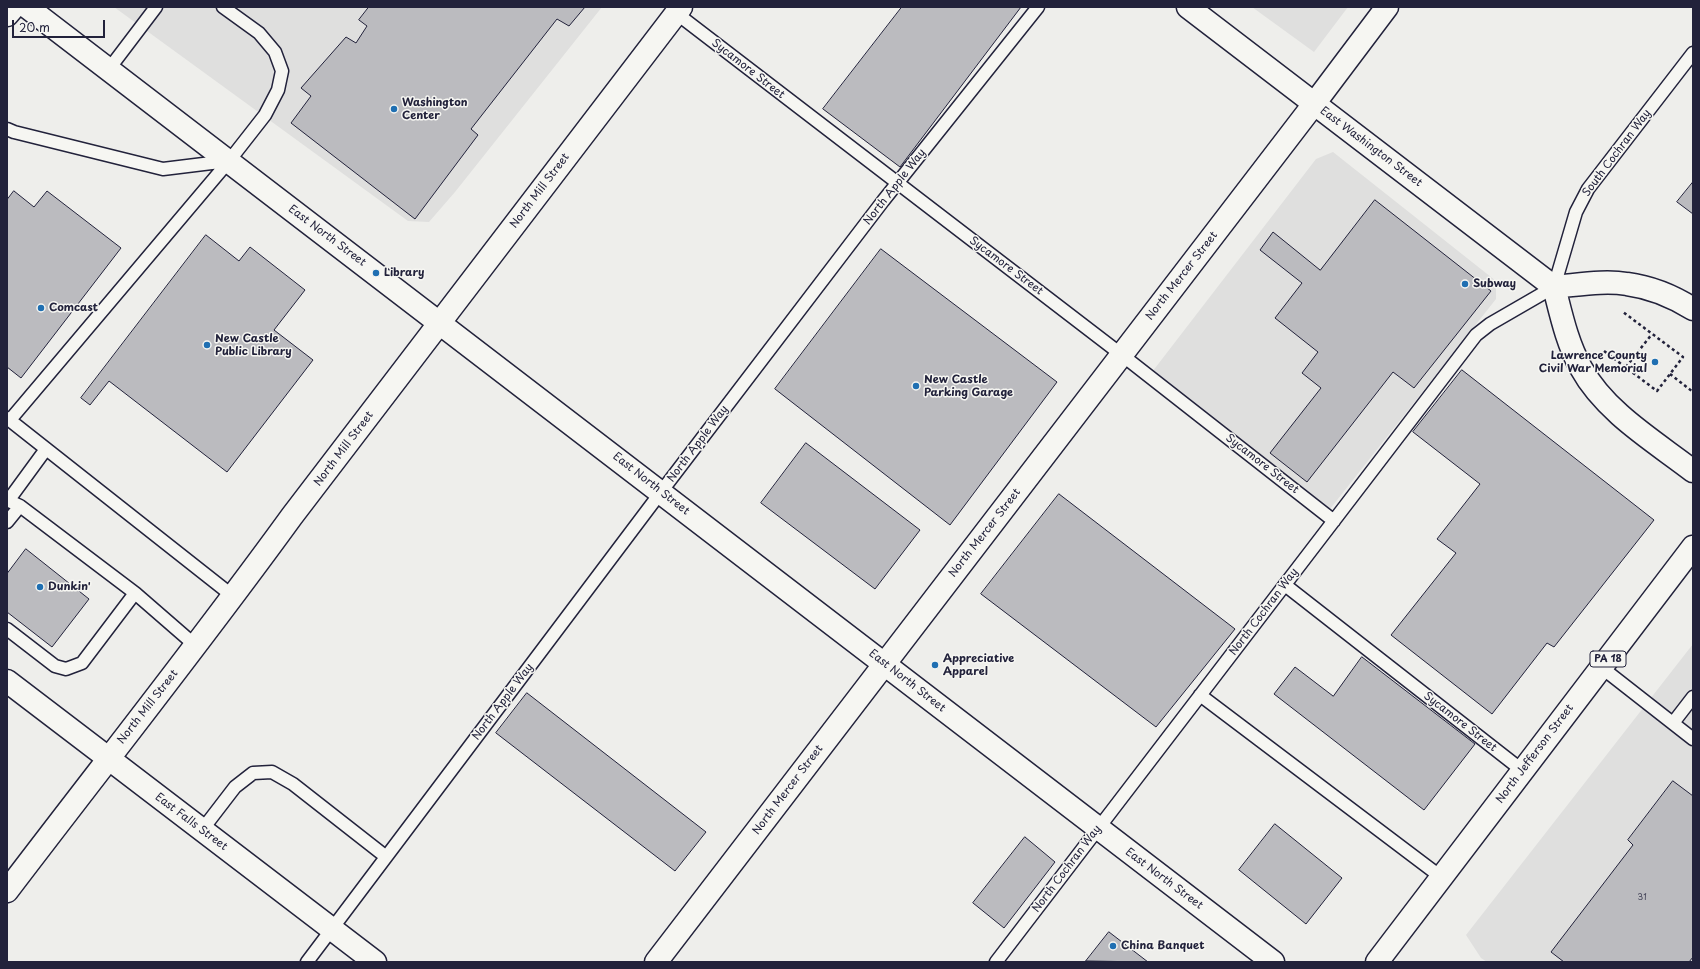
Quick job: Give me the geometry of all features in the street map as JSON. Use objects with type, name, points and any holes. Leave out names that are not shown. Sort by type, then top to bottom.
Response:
[{"type":"street","points":[[7,15],[14,7]]},
{"type":"street","name":"East North Street","points":[[28,7],[1273,962]]},
{"type":"street","name":"East Washington Street","points":[[1188,7],[1554,287]]},
{"type":"street","name":"North Mercer Street","points":[[656,962],[1387,7]]},
{"type":"street","name":"North Mill Street","points":[[7,891],[108,758],[234,597],[292,516],[678,10]]},
{"type":"street","points":[[1693,309],[1668,296],[1627,284],[1605,283],[1554,287],[1572,349],[1580,368],[1588,379],[1608,403],[1626,419],[1693,470]]},
{"type":"street","name":"North Jefferson Street","points":[[1377,962],[1693,547]]},
{"type":"street","name":"East Falls Street","points":[[7,681],[375,962]]},
{"type":"lane","points":[[109,69],[156,7]]},
{"type":"lane","points":[[223,7],[259,33],[275,52],[282,70],[278,90],[265,115],[229,161],[9,419],[234,597]]},
{"type":"lane","name":"North Apple Way","points":[[307,962],[385,856],[661,492],[898,183],[1038,7]]},
{"type":"lane","name":"Sycamore Street","points":[[678,10],[898,183],[1122,355],[1334,521]]},
{"type":"lane","name":"South Cochran Way","points":[[1554,287],[1576,212],[1588,189],[1693,54]]},
{"type":"lane","points":[[7,129],[163,169],[229,161]]},
{"type":"lane","name":"North Cochran Way","points":[[996,962],[1476,335],[1490,324],[1554,287]]},
{"type":"lane","points":[[46,449],[7,500],[20,506],[135,593],[196,646]]},
{"type":"lane","points":[[7,522],[20,506]]},
{"type":"lane","name":"Sycamore Street","points":[[1285,585],[1523,771]]},
{"type":"lane","points":[[7,630],[55,666],[66,669],[82,663],[135,593]]},
{"type":"lane","points":[[1601,667],[1693,739]]},
{"type":"lane","points":[[1200,695],[1441,878]]},
{"type":"lane","points":[[1673,723],[1693,697]]},
{"type":"lane","points":[[202,830],[235,787],[253,773],[272,772],[293,784],[385,856]]},
{"type":"path","points":[[1572,349],[1598,346],[1657,391],[1683,357],[1623,312],[1627,284]]},
{"type":"path","points":[[1626,367],[1652,334]]},
{"type":"path","points":[[1670,374],[1693,392]]},
{"type":"shaded area","points":[[114,7],[602,7],[455,192],[429,222],[408,221]]},
{"type":"shaded area","points":[[1252,7],[1348,7],[1314,52]]},
{"type":"shaded area","points":[[1333,152],[1496,281],[1496,299],[1326,514],[1149,376],[1316,159]]},
{"type":"shaded area","points":[[1693,644],[1693,962],[1487,962],[1481,958],[1466,935]]},
{"type":"building","name":"Washington Center","points":[[369,7],[585,7],[569,26],[557,19],[471,129],[478,135],[415,219],[291,123],[311,96],[301,88],[346,37],[356,43],[367,26],[359,20]]},
{"type":"building","points":[[902,7],[1021,7],[900,167],[823,109]]},
{"type":"building","points":[[1693,182],[1693,214],[1677,202]]},
{"type":"building","name":"Comcast","points":[[14,191],[34,207],[47,191],[121,248],[21,378],[7,367],[7,200]]},
{"type":"building","points":[[1375,200],[1491,291],[1414,388],[1393,372],[1307,482],[1270,453],[1321,388],[1302,373],[1318,352],[1275,318],[1302,283],[1260,250],[1273,232],[1320,270]]},
{"type":"building","name":"New Castle Public Library","points":[[206,235],[239,261],[250,247],[305,290],[274,330],[313,360],[227,472],[109,381],[90,405],[81,398]]},
{"type":"building","name":"New Castle Parking Garage","points":[[881,249],[1057,382],[950,525],[775,389]]},
{"type":"building","points":[[1462,370],[1654,520],[1554,647],[1547,643],[1492,714],[1391,635],[1456,553],[1437,539],[1480,484],[1413,432]]},
{"type":"building","points":[[806,443],[920,530],[875,589],[761,503]]},
{"type":"building","points":[[1059,494],[1235,629],[1156,727],[981,594]]},
{"type":"building","name":"Dunkin'","points":[[26,549],[89,599],[52,647],[7,612],[7,574]]},
{"type":"building","points":[[1362,657],[1475,744],[1424,810],[1274,694],[1295,667],[1333,696]]},
{"type":"building","points":[[527,693],[706,832],[675,871],[496,733]]},
{"type":"building","points":[[1673,781],[1693,796],[1693,957],[1689,962],[1564,962],[1551,952],[1633,845],[1628,840]]},
{"type":"building","points":[[1275,824],[1342,878],[1306,924],[1239,870]]},
{"type":"building","points":[[1025,837],[1055,862],[1004,928],[973,903]]},
{"type":"building","name":"China Banquet","points":[[1109,932],[1148,962],[1086,961]]},
{"type":"place","name":"Washington Center","points":[[394,109]]},
{"type":"place","name":"Library","points":[[376,273]]},
{"type":"place","name":"Subway","points":[[1465,284]]},
{"type":"place","name":"Comcast","points":[[41,308]]},
{"type":"place","name":"New Castle Public Library","points":[[207,345]]},
{"type":"place","name":"Lawrence County Civil War Memorial","points":[[1655,362]]},
{"type":"place","name":"New Castle Parking Garage","points":[[916,386]]},
{"type":"place","name":"Dunkin'","points":[[40,587]]},
{"type":"place","name":"Appreciative Apparel","points":[[935,665]]},
{"type":"place","name":"China Banquet","points":[[1113,946]]}]
